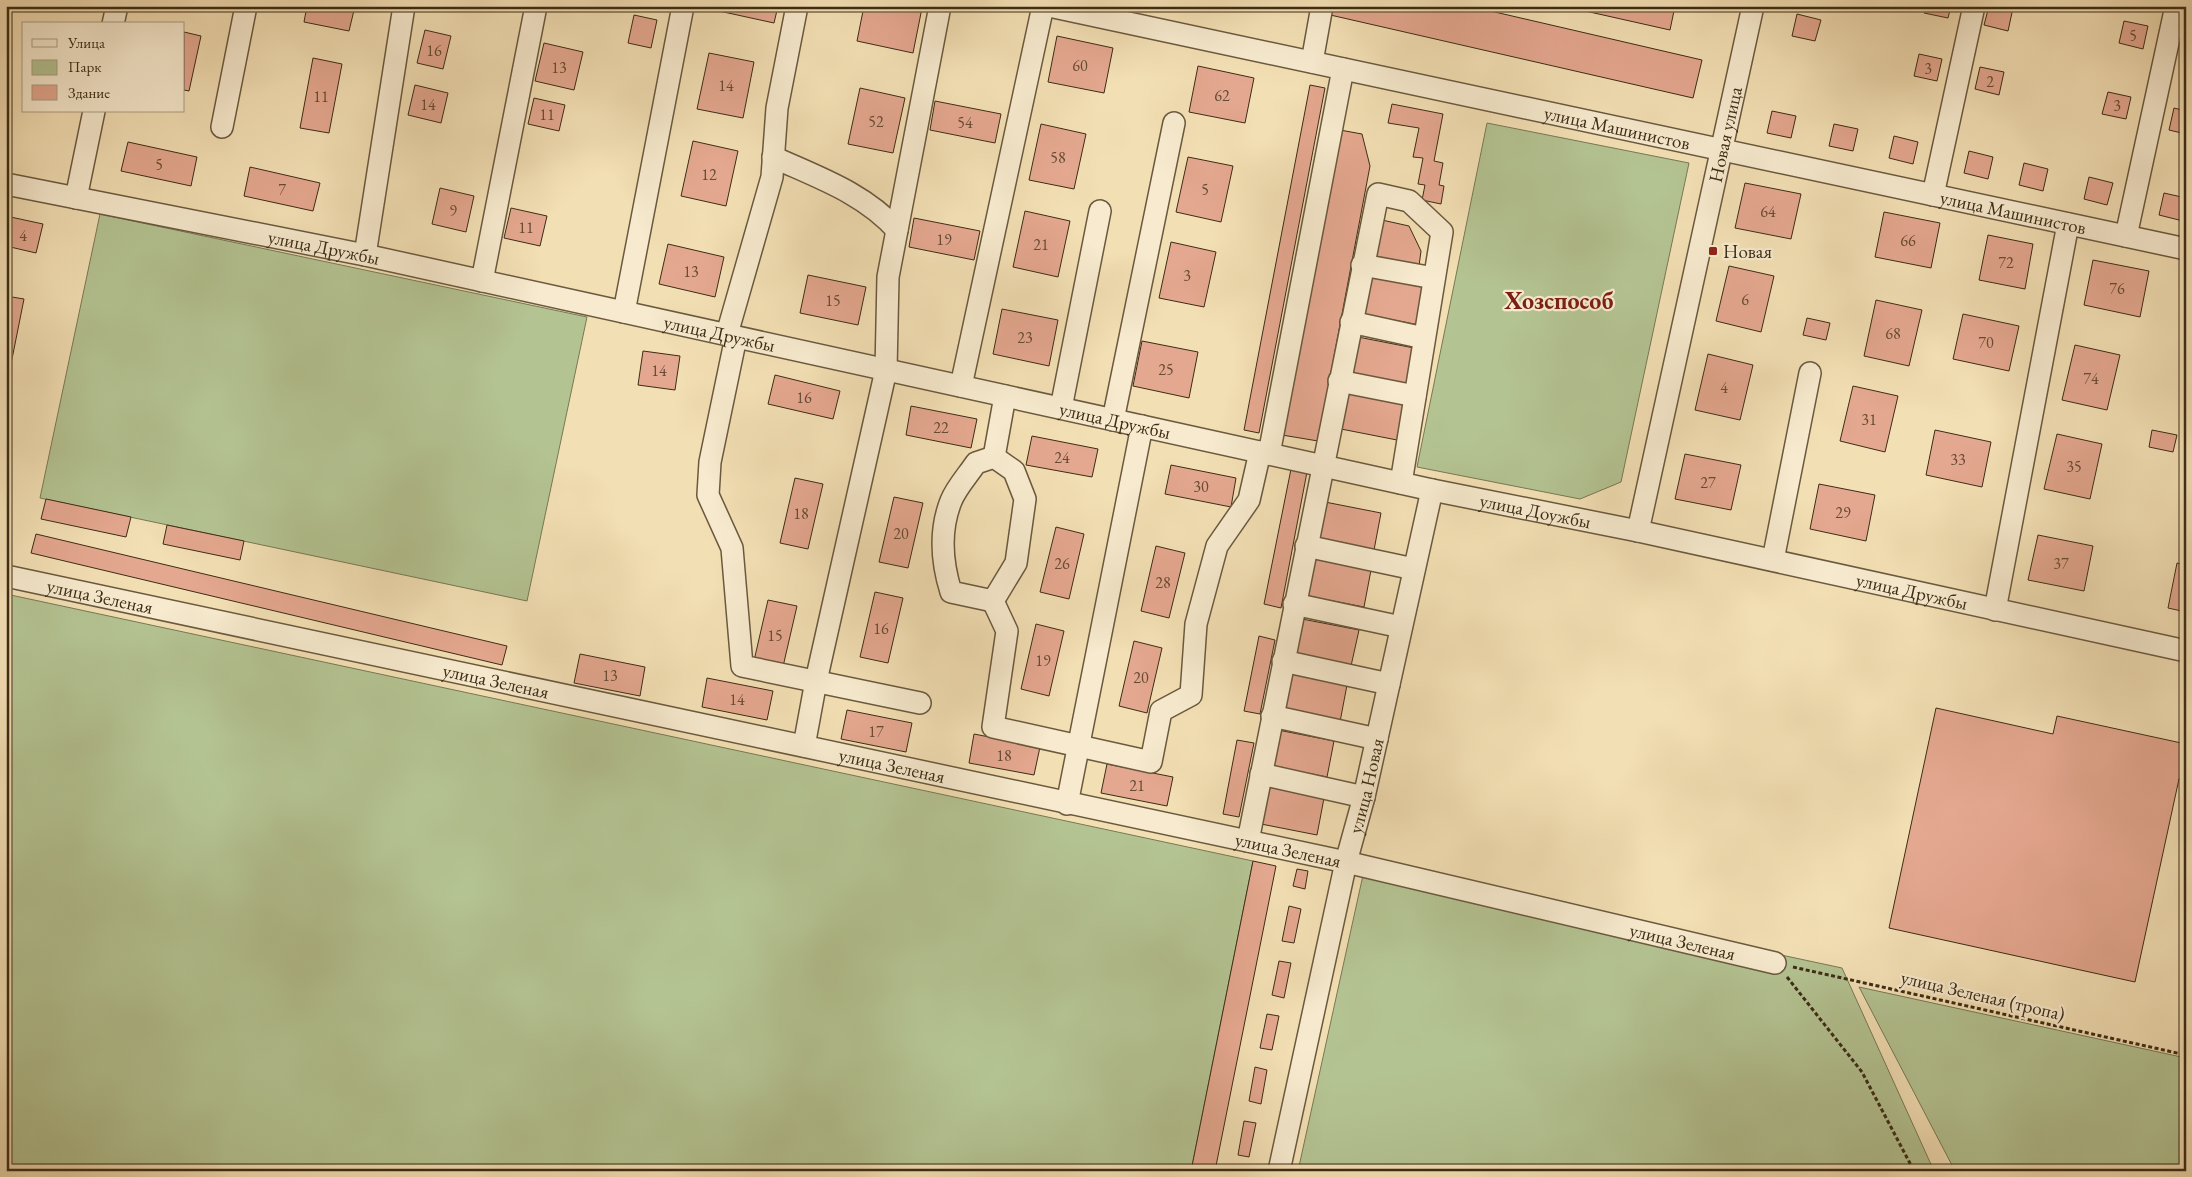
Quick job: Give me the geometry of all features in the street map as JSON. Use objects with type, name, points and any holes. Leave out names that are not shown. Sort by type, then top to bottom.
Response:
[{"type":"street","points":[[113,22],[117,6]]},
{"type":"street","points":[[222,127],[246,6]]},
{"type":"street","points":[[365,255],[404,6]]},
{"type":"street","points":[[482,281],[536,6]]},
{"type":"street","points":[[624,312],[683,6]]},
{"type":"street","points":[[797,6],[777,108],[772,177],[732,336],[710,462],[708,495],[732,548],[742,666],[920,704]]},
{"type":"street","points":[[804,746],[816,681],[886,370],[888,277],[940,6]]},
{"type":"street","points":[[961,386],[1043,6]]},
{"type":"street","name":"улица Машинистов","points":[[1049,6],[1095,11],[1343,69],[2186,249]]},
{"type":"street","points":[[1312,62],[1322,6]]},
{"type":"street","name":"Новая улица","points":[[1638,530],[1753,6]]},
{"type":"street","points":[[1933,195],[1974,6]]},
{"type":"street","points":[[2126,236],[2176,6]]},
{"type":"street","points":[[993,601],[1007,631],[993,727],[1151,762],[1161,711],[1191,695],[1196,624],[1217,546],[1249,500],[1264,453],[1343,69]]},
{"type":"street","points":[[76,198],[94,112]]},
{"type":"street","points":[[1114,420],[1174,123]]},
{"type":"street","points":[[773,157],[858,196],[882,213],[897,230]]},
{"type":"street","name":"улица Дружбы","points":[[6,184],[365,255],[1432,490]]},
{"type":"street","points":[[1248,841],[1362,265],[1378,194],[1409,201],[1442,232],[1401,483]]},
{"type":"street","points":[[1061,408],[1100,211]]},
{"type":"street","points":[[1995,610],[2068,224]]},
{"type":"street","points":[[1362,265],[1434,278]]},
{"type":"street","points":[[1351,322],[1424,338]]},
{"type":"street","points":[[1773,560],[1810,373]]},
{"type":"street","points":[[1339,381],[1415,396]]},
{"type":"street","points":[[994,457],[1005,396]]},
{"type":"street","points":[[1067,804],[1142,426]]},
{"type":"street","points":[[993,601],[951,592],[944,569],[943,533],[951,501],[976,462],[994,457]]},
{"type":"street","points":[[993,601],[1016,563],[1025,499],[1014,471],[994,457]]},
{"type":"street","name":"улица Доужбы","points":[[1432,490],[1638,530]]},
{"type":"street","name":"улица Новая","points":[[1279,1171],[1346,862],[1364,797],[1432,490]]},
{"type":"street","name":"улица Дружбы","points":[[1638,530],[1995,610],[2186,650]]},
{"type":"street","points":[[1306,546],[1414,569]]},
{"type":"street","name":"улица Зеленая","points":[[6,576],[1067,804],[1346,862],[1775,963]]},
{"type":"street","points":[[1294,604],[1402,627]]},
{"type":"street","points":[[1283,661],[1389,684]]},
{"type":"street","points":[[1272,716],[1377,739]]},
{"type":"street","points":[[1261,774],[1364,797]]},
{"type":"path","name":"улица Зеленая (тропа)","points":[[1775,963],[2186,1055]]},
{"type":"path","points":[[1775,963],[1862,1072],[1914,1171]]},
{"type":"green space","points":[[1487,123],[1689,163],[1621,482],[1580,499],[1417,467]]},
{"type":"green space","points":[[100,214],[587,317],[527,601],[40,498]]},
{"type":"green space","points":[[6,594],[1253,861],[1191,1171],[6,1171]]},
{"type":"green space","points":[[1365,866],[1842,968],[1934,1171],[1298,1171]]},
{"type":"green space","points":[[1859,987],[2186,1058],[2186,1171],[1955,1171]]},
{"type":"building","points":[[307,6],[355,6],[349,31],[304,22]]},
{"type":"building","points":[[720,6],[778,6],[774,23],[719,11]]},
{"type":"building","points":[[864,6],[922,8],[913,53],[857,41]]},
{"type":"building","points":[[1328,6],[1469,6],[1702,60],[1693,98],[1326,14]]},
{"type":"building","points":[[1563,6],[1675,6],[1670,30]]},
{"type":"building","points":[[1926,6],[1951,6],[1948,18],[1924,13]]},
{"type":"building","points":[[1989,6],[2013,8],[2008,31],[1984,25]]},
{"type":"building","points":[[1797,14],[1821,20],[1815,41],[1792,36]]},
{"type":"building","points":[[634,15],[657,20],[651,48],[628,43]]},
{"type":"building","points":[[2124,21],[2148,26],[2143,49],[2119,43]]},
{"type":"building","points":[[425,30],[451,36],[443,69],[417,63]]},
{"type":"building","points":[[185,32],[201,36],[189,91],[185,90]]},
{"type":"building","points":[[1057,36],[1113,48],[1104,93],[1048,82]]},
{"type":"building","points":[[544,43],[583,52],[574,90],[535,81]]},
{"type":"building","points":[[709,53],[754,62],[743,118],[697,109]]},
{"type":"building","points":[[1919,54],[1942,59],[1937,81],[1914,76]]},
{"type":"building","points":[[313,58],[342,64],[329,133],[300,128]]},
{"type":"building","points":[[1198,66],[1254,78],[1245,123],[1189,112]]},
{"type":"building","points":[[1980,67],[2004,72],[1999,95],[1975,89]]},
{"type":"building","points":[[415,85],[448,93],[441,123],[408,115]]},
{"type":"building","points":[[1310,85],[1325,88],[1259,433],[1244,430]]},
{"type":"building","points":[[860,88],[905,98],[893,153],[848,144]]},
{"type":"building","points":[[2108,92],[2131,97],[2126,119],[2102,114]]},
{"type":"building","points":[[534,98],[565,105],[559,131],[528,124]]},
{"type":"building","points":[[935,101],[1001,114],[995,143],[930,130]]},
{"type":"building","points":[[1392,104],[1443,114],[1434,161],[1443,163],[1439,185],[1444,186],[1441,204],[1422,200],[1425,185],[1418,184],[1423,158],[1413,157],[1419,128],[1388,123]]},
{"type":"building","points":[[2174,108],[2186,111],[2186,134],[2169,130]]},
{"type":"building","points":[[1772,111],[1796,116],[1791,138],[1767,133]]},
{"type":"building","points":[[1041,124],[1086,134],[1074,189],[1029,180]]},
{"type":"building","points":[[1834,124],[1858,129],[1853,151],[1829,146]]},
{"type":"building","points":[[1340,130],[1362,134],[1370,166],[1318,441],[1282,435]]},
{"type":"building","points":[[1894,136],[1918,142],[1913,164],[1889,158]]},
{"type":"building","points":[[693,141],[738,151],[726,206],[681,196]]},
{"type":"building","points":[[128,142],[197,157],[191,186],[121,171]]},
{"type":"building","points":[[1969,151],[1993,157],[1988,179],[1964,173]]},
{"type":"building","points":[[1188,157],[1233,166],[1221,222],[1176,212]]},
{"type":"building","points":[[2024,163],[2048,169],[2043,191],[2019,185]]},
{"type":"building","points":[[250,167],[320,183],[313,211],[244,196]]},
{"type":"building","points":[[2089,177],[2113,183],[2107,205],[2084,199]]},
{"type":"building","points":[[1745,183],[1801,194],[1791,239],[1735,228]]},
{"type":"building","points":[[440,188],[474,196],[466,232],[432,224]]},
{"type":"building","points":[[2164,193],[2186,198],[2183,221],[2159,215]]},
{"type":"building","points":[[511,208],[547,216],[540,246],[504,238]]},
{"type":"building","points":[[1025,211],[1070,221],[1058,277],[1013,267]]},
{"type":"building","points":[[1884,212],[1940,223],[1931,268],[1875,257]]},
{"type":"building","points":[[6,216],[43,224],[36,253],[6,246]]},
{"type":"building","points":[[914,218],[980,231],[974,260],[909,247]]},
{"type":"building","points":[[1382,220],[1409,226],[1421,251],[1419,266],[1375,256]]},
{"type":"building","points":[[1988,235],[2033,244],[2025,289],[1979,280]]},
{"type":"building","points":[[1171,242],[1216,252],[1204,307],[1159,298]]},
{"type":"building","points":[[668,244],[724,257],[715,297],[659,284]]},
{"type":"building","points":[[2093,260],[2149,271],[2140,317],[2084,305]]},
{"type":"building","points":[[1729,266],[1774,276],[1761,332],[1716,321]]},
{"type":"building","points":[[808,275],[866,287],[858,325],[800,313]]},
{"type":"building","points":[[1370,277],[1427,288],[1419,325],[1363,314]]},
{"type":"building","points":[[6,296],[24,299],[10,369],[6,368]]},
{"type":"building","points":[[1876,300],[1922,310],[1909,366],[1864,356]]},
{"type":"building","points":[[1002,309],[1058,320],[1049,366],[993,354]]},
{"type":"building","points":[[1963,314],[2019,326],[2009,371],[1953,359]]},
{"type":"building","points":[[1807,318],[1830,323],[1826,340],[1803,335]]},
{"type":"building","points":[[1358,337],[1414,348],[1407,385],[1351,374]]},
{"type":"building","points":[[1142,341],[1198,352],[1189,398],[1133,386]]},
{"type":"building","points":[[2075,345],[2120,355],[2107,410],[2062,400]]},
{"type":"building","points":[[643,351],[680,356],[675,390],[638,385]]},
{"type":"building","points":[[1708,354],[1753,365],[1740,420],[1695,410]]},
{"type":"building","points":[[775,375],[840,391],[833,419],[768,404]]},
{"type":"building","points":[[1853,386],[1898,396],[1885,452],[1840,441]]},
{"type":"building","points":[[1348,393],[1404,403],[1397,440],[1341,429]]},
{"type":"building","points":[[911,406],[977,419],[971,448],[906,435]]},
{"type":"building","points":[[1935,430],[1991,442],[1982,487],[1926,475]]},
{"type":"building","points":[[2152,430],[2177,435],[2173,452],[2149,447]]},
{"type":"building","points":[[2057,434],[2102,444],[2090,499],[2044,489]]},
{"type":"building","points":[[1032,436],[1098,449],[1092,477],[1026,465]]},
{"type":"building","points":[[1685,454],[1741,465],[1731,510],[1675,499]]},
{"type":"building","points":[[1171,465],[1236,478],[1231,507],[1165,494]]},
{"type":"building","points":[[1291,469],[1307,472],[1281,608],[1264,604]]},
{"type":"building","points":[[795,478],[823,484],[808,549],[780,543]]},
{"type":"building","points":[[1819,484],[1875,495],[1866,541],[1810,529]]},
{"type":"building","points":[[894,497],[923,503],[908,568],[879,562]]},
{"type":"building","points":[[46,499],[131,517],[126,537],[41,519]]},
{"type":"building","points":[[1325,502],[1381,513],[1374,550],[1318,539]]},
{"type":"building","points":[[167,525],[244,541],[240,560],[163,544]]},
{"type":"building","points":[[1056,527],[1084,534],[1069,599],[1040,592]]},
{"type":"building","points":[[36,534],[507,646],[502,665],[31,553]]},
{"type":"building","points":[[2038,535],[2093,546],[2084,591],[2028,580]]},
{"type":"building","points":[[1156,546],[1185,553],[1169,618],[1141,611]]},
{"type":"building","points":[[1315,559],[1371,570],[1364,607],[1307,596]]},
{"type":"building","points":[[2177,563],[2186,565],[2186,612],[2168,608]]},
{"type":"building","points":[[875,592],[903,598],[888,663],[860,657]]},
{"type":"building","points":[[768,600],[797,606],[782,671],[753,665]]},
{"type":"building","points":[[1302,619],[1359,630],[1351,666],[1295,655]]},
{"type":"building","points":[[1036,624],[1064,631],[1049,696],[1021,689]]},
{"type":"building","points":[[1259,636],[1275,640],[1260,714],[1244,711]]},
{"type":"building","points":[[1134,641],[1162,648],[1147,713],[1119,706]]},
{"type":"building","points":[[580,654],[645,667],[640,696],[574,683]]},
{"type":"building","points":[[1291,674],[1347,685],[1340,722],[1284,711]]},
{"type":"building","points":[[707,678],[773,691],[767,720],[702,707]]},
{"type":"building","points":[[1936,708],[2053,734],[2057,716],[2186,744],[2186,780],[2179,779],[2135,982],[1889,928]]},
{"type":"building","points":[[847,710],[912,723],[906,752],[841,739]]},
{"type":"building","points":[[1278,730],[1334,741],[1327,777],[1271,766]]},
{"type":"building","points":[[974,734],[1040,747],[1034,775],[969,763]]},
{"type":"building","points":[[1237,740],[1254,743],[1239,817],[1223,814]]},
{"type":"building","points":[[1107,764],[1173,777],[1167,806],[1101,793]]},
{"type":"building","points":[[1268,787],[1324,798],[1317,835],[1261,824]]},
{"type":"building","points":[[1253,861],[1276,866],[1215,1171],[1191,1171]]},
{"type":"building","points":[[1297,869],[1308,871],[1305,889],[1293,886]]},
{"type":"building","points":[[1289,906],[1301,909],[1294,943],[1282,941]]},
{"type":"building","points":[[1279,961],[1291,963],[1284,998],[1272,995]]},
{"type":"building","points":[[1267,1014],[1279,1016],[1272,1050],[1260,1048]]},
{"type":"building","points":[[1255,1067],[1267,1070],[1261,1104],[1249,1101]]},
{"type":"building","points":[[1244,1121],[1256,1123],[1249,1157],[1238,1155]]},
{"type":"place","name":"Новая","points":[[1713,251]]},
{"type":"district","name":"Хозспособ","points":[[1559,301]]}]
